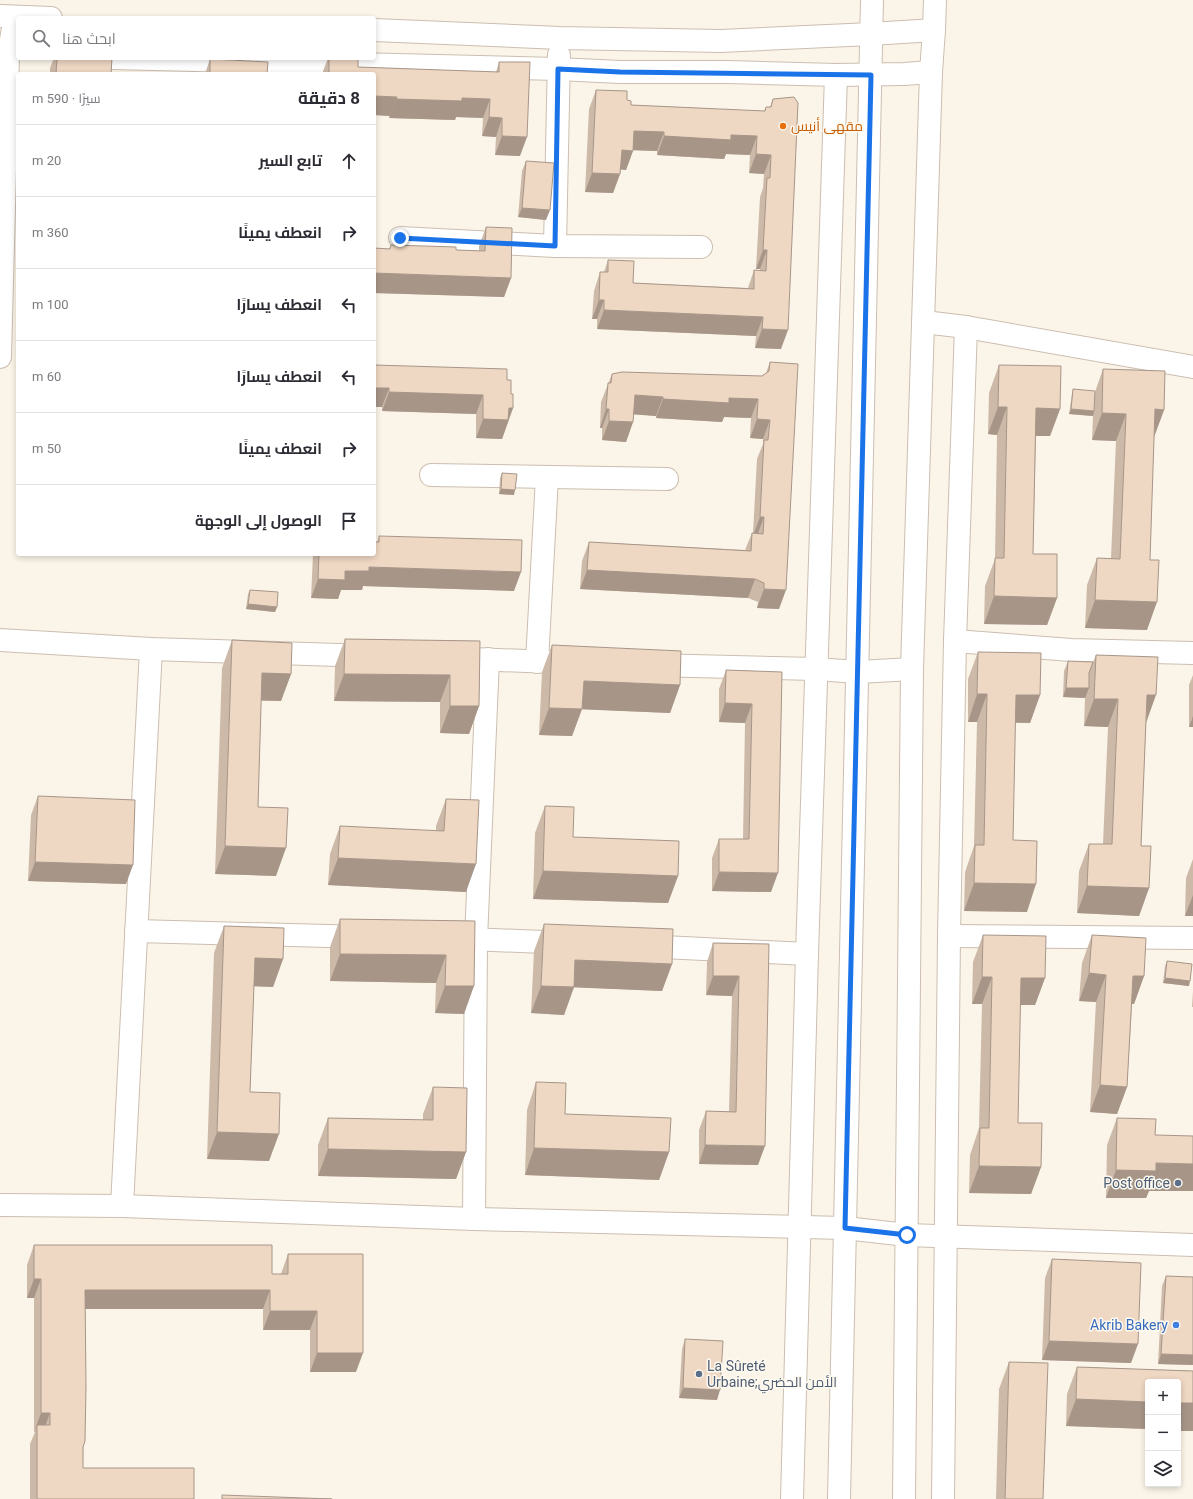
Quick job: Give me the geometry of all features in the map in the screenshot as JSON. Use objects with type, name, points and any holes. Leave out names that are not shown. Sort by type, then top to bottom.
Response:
[{"type":"street","points":[[839,1499],[872,0]]},
{"type":"street","points":[[904,1499],[912,669],[931,72],[935,0]]},
{"type":"street","points":[[0,356],[8,57],[7,17]]},
{"type":"street","points":[[376,30],[560,38],[721,41],[934,30]]},
{"type":"street","points":[[555,246],[558,69],[560,38]]},
{"type":"street","points":[[236,60],[620,72],[727,72],[871,75],[931,72]]},
{"type":"street","points":[[792,1499],[807,954],[836,75]]},
{"type":"street","points":[[400,238],[555,246],[701,247]]},
{"type":"street","points":[[924,322],[966,327],[1193,367]]},
{"type":"street","points":[[943,1499],[949,936],[955,641],[966,327]]},
{"type":"street","points":[[432,475],[667,479]]},
{"type":"street","points":[[537,662],[547,477]]},
{"type":"street","points":[[0,640],[151,649],[386,656]]},
{"type":"street","points":[[955,641],[1071,650],[1193,653]]},
{"type":"street","points":[[122,1206],[151,649]]},
{"type":"street","points":[[433,658],[593,664]]},
{"type":"street","points":[[474,1219],[476,939],[488,660]]},
{"type":"street","points":[[632,664],[816,669],[858,672],[912,669]]},
{"type":"street","points":[[136,931],[381,937]]},
{"type":"street","points":[[949,936],[1193,938]]},
{"type":"street","points":[[429,938],[586,944]]},
{"type":"street","points":[[626,946],[807,954]]},
{"type":"street","points":[[0,1206],[122,1206],[474,1219],[845,1228],[907,1235],[1193,1245]]},
{"type":"building","points":[[57,60],[112,60],[111,72],[56,72]]},
{"type":"building","points":[[210,60],[268,62],[267,72],[210,72]]},
{"type":"building","points":[[329,60],[358,60],[358,67],[499,72],[499,62],[530,62],[527,137],[502,136],[502,118],[489,117],[490,99],[462,98],[462,101],[396,99],[397,97],[376,96],[376,72],[329,72]]},
{"type":"building","points":[[596,90],[627,91],[627,100],[631,101],[631,105],[765,111],[766,107],[771,107],[773,99],[794,97],[798,103],[788,330],[762,329],[763,317],[604,310],[604,300],[599,300],[600,272],[608,272],[608,260],[634,261],[633,283],[754,289],[754,270],[766,271],[767,250],[763,250],[767,178],[770,178],[771,155],[756,154],[757,136],[731,135],[731,140],[664,136],[664,132],[634,131],[633,151],[622,150],[620,174],[592,173]]},
{"type":"building","points":[[526,161],[554,163],[550,210],[522,208]]},
{"type":"building","points":[[486,227],[512,228],[511,278],[376,273],[376,248],[390,249],[391,245],[456,247],[456,250],[485,251]]},
{"type":"building","points":[[770,362],[798,364],[786,590],[764,589],[764,583],[755,579],[587,570],[589,542],[751,551],[752,533],[763,534],[764,517],[760,517],[764,440],[768,440],[770,420],[757,419],[758,399],[729,398],[729,403],[663,399],[663,397],[635,395],[633,422],[609,421],[609,409],[606,409],[608,383],[611,383],[612,374],[622,372],[762,376],[769,371]]},
{"type":"building","points":[[376,365],[507,369],[507,380],[511,380],[513,408],[509,408],[508,420],[483,419],[483,395],[389,392],[389,388],[376,388]]},
{"type":"building","points":[[999,365],[1061,366],[1060,409],[1036,408],[1033,554],[1057,554],[1057,598],[994,596],[995,558],[1004,558],[1007,407],[998,407]]},
{"type":"building","points":[[1103,369],[1165,371],[1164,410],[1155,409],[1150,560],[1159,560],[1157,602],[1095,600],[1097,558],[1120,559],[1126,414],[1102,413]]},
{"type":"building","points":[[1073,389],[1095,391],[1094,411],[1071,409]]},
{"type":"building","points":[[502,473],[517,474],[515,490],[501,489]]},
{"type":"building","points":[[379,536],[522,540],[521,572],[369,567],[369,571],[345,571],[345,580],[318,579],[319,556],[376,556],[376,542],[379,542]]},
{"type":"building","points":[[250,590],[278,592],[277,607],[248,604]]},
{"type":"building","points":[[345,639],[480,641],[479,706],[450,706],[450,675],[344,674]]},
{"type":"building","points":[[232,640],[292,643],[291,674],[262,673],[258,807],[288,808],[286,848],[225,846]]},
{"type":"building","points":[[552,645],[681,651],[680,685],[584,681],[582,709],[549,708]]},
{"type":"building","points":[[978,652],[1041,653],[1040,695],[1016,695],[1013,840],[1037,841],[1036,884],[974,883],[975,845],[984,845],[987,694],[977,694]]},
{"type":"building","points":[[1096,655],[1158,657],[1156,695],[1147,695],[1141,846],[1151,846],[1149,888],[1087,886],[1089,844],[1112,844],[1118,699],[1094,699]]},
{"type":"building","points":[[1068,661],[1093,662],[1089,673],[1089,688],[1066,688]]},
{"type":"building","points":[[726,670],[782,672],[778,873],[719,872],[719,839],[749,839],[752,704],[725,703]]},
{"type":"building","points":[[38,796],[135,800],[133,865],[35,862]]},
{"type":"building","points":[[446,799],[479,800],[476,864],[338,858],[340,826],[444,831]]},
{"type":"building","points":[[545,806],[574,807],[573,837],[679,841],[678,876],[543,871]]},
{"type":"building","points":[[340,919],[475,921],[474,986],[445,986],[446,955],[340,954]]},
{"type":"building","points":[[544,924],[673,929],[672,964],[575,960],[574,987],[541,986]]},
{"type":"building","points":[[224,926],[284,928],[283,959],[255,958],[250,1092],[280,1093],[279,1134],[217,1132]]},
{"type":"building","points":[[983,935],[1046,936],[1045,978],[1021,978],[1018,1123],[1042,1123],[1041,1167],[979,1166],[980,1128],[989,1128],[992,977],[982,977]]},
{"type":"building","points":[[1092,935],[1146,938],[1144,976],[1133,976],[1127,1087],[1100,1085],[1106,975],[1089,973]]},
{"type":"building","points":[[713,943],[769,944],[765,1146],[705,1145],[706,1111],[736,1112],[739,976],[713,976]]},
{"type":"building","points":[[1167,961],[1192,964],[1190,981],[1165,978]]},
{"type":"building","points":[[536,1082],[566,1083],[565,1114],[671,1118],[669,1152],[534,1148]]},
{"type":"building","points":[[433,1087],[467,1088],[466,1152],[328,1149],[328,1118],[433,1120]]},
{"type":"building","points":[[1117,1118],[1156,1119],[1155,1135],[1193,1136],[1193,1164],[1156,1163],[1156,1171],[1116,1170]]},
{"type":"building","points":[[34,1245],[272,1245],[272,1274],[288,1274],[288,1254],[363,1254],[363,1353],[317,1353],[317,1311],[270,1311],[270,1290],[85,1290],[86,1386],[83,1468],[194,1468],[194,1499],[37,1499],[37,1425],[50,1425],[50,1413],[41,1413],[41,1279],[34,1279]]},
{"type":"building","points":[[1052,1259],[1141,1263],[1138,1344],[1049,1341]]},
{"type":"building","name":"Akrib Bakery","points":[[1166,1276],[1193,1277],[1193,1355],[1161,1354]]},
{"type":"building","name":"La Sûreté Urbaine;الأمن الحضري","points":[[685,1339],[723,1341],[720,1390],[683,1388]]},
{"type":"building","points":[[1009,1362],[1048,1363],[1043,1499],[1005,1499]]},
{"type":"building","points":[[1077,1367],[1193,1371],[1193,1403],[1181,1403],[1181,1379],[1145,1379],[1145,1402],[1076,1399]]},
{"type":"building","points":[[222,1495],[332,1499],[222,1499]]},
{"type":"place","name":"مقهى أنيس","points":[[783,126]]},
{"type":"place","name":"Post office","points":[[1178,1183]]},
{"type":"place","name":"Akrib Bakery","points":[[1176,1325]]},
{"type":"place","name":"La Sûreté Urbaine;الأمن الحضري","points":[[699,1374]]},
{"type":"route","points":[[400,238],[555,246],[558,69],[620,72],[727,72],[871,75],[845,1228],[907,1235]]}]
